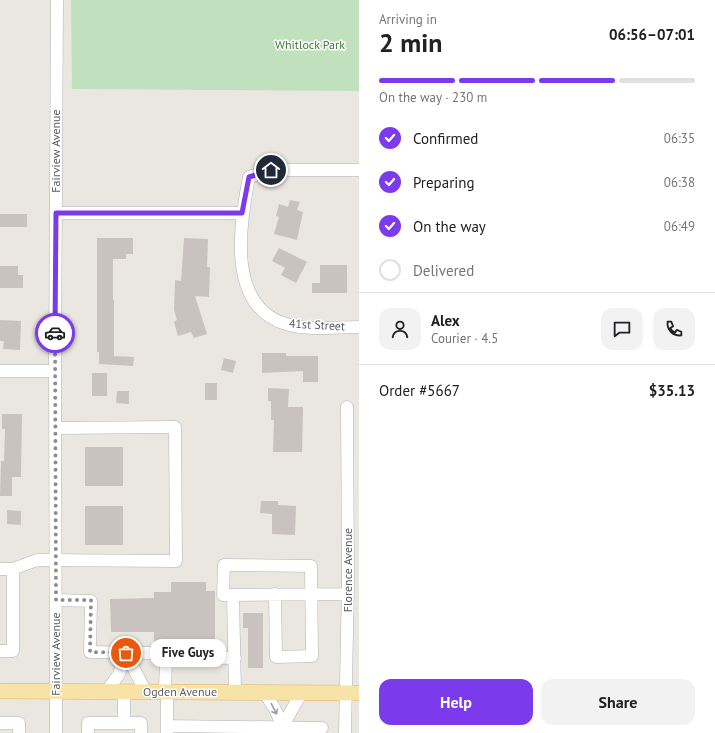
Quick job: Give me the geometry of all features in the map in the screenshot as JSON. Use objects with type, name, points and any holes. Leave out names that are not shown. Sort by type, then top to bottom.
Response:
[{"type":"main road","name":"Ogden Avenue","points":[[0,691],[352,693]]},
{"type":"street","name":"Fairview Avenue","points":[[56,733],[55,371],[58,0]]},
{"type":"street","name":"41st Street","points":[[359,170],[271,170],[249,177],[242,213],[242,272],[246,286],[260,309],[277,320],[293,326],[359,327]]},
{"type":"street","points":[[56,213],[242,213]]},
{"type":"street","points":[[0,371],[55,371]]},
{"type":"street","name":"Florence Avenue","points":[[346,733],[352,693],[348,594],[353,470],[347,407]]},
{"type":"street","points":[[0,569],[13,569],[37,560],[55,562],[176,561],[175,427],[55,428]]},
{"type":"street","points":[[275,594],[276,657],[312,656],[312,594],[311,566],[224,565],[223,595],[275,594],[312,594],[348,594]]},
{"type":"street","points":[[0,651],[13,651],[13,569]]},
{"type":"street","points":[[233,595],[235,692]]},
{"type":"street","points":[[56,600],[91,600],[90,652],[153,653]]},
{"type":"street","points":[[107,691],[119,674],[126,653]]},
{"type":"street","points":[[126,653],[145,691]]},
{"type":"street","points":[[234,658],[166,657],[167,730],[282,730],[322,728]]},
{"type":"street","points":[[124,691],[124,723]]},
{"type":"street","points":[[264,692],[274,707],[282,730]]},
{"type":"street","points":[[282,730],[302,692]]},
{"type":"street","points":[[0,723],[19,723],[19,733]]},
{"type":"street","points":[[88,733],[88,723],[141,723],[142,733]]},
{"type":"green space","name":"Whitlock Park","points":[[71,0],[359,0],[359,91],[72,89]]},
{"type":"building","points":[[290,200],[300,202],[297,210],[303,212],[297,240],[274,234],[279,217],[276,216],[279,204],[288,207]]},
{"type":"building","points":[[0,214],[27,214],[27,227],[0,227]]},
{"type":"building","points":[[97,238],[133,238],[133,254],[126,254],[126,259],[113,259],[113,300],[114,356],[134,357],[133,366],[99,364],[99,352],[97,352]]},
{"type":"building","points":[[184,238],[208,239],[207,267],[210,267],[209,297],[195,296],[207,334],[194,338],[191,332],[178,336],[174,322],[177,320],[174,310],[175,280],[181,281]]},
{"type":"building","points":[[279,248],[307,262],[296,283],[281,275],[285,268],[272,261]]},
{"type":"building","points":[[320,265],[347,265],[347,293],[312,293],[312,283],[320,283]]},
{"type":"building","points":[[0,266],[18,266],[18,275],[23,275],[23,288],[0,288]]},
{"type":"building","points":[[0,320],[21,321],[20,350],[3,349],[4,341],[0,341]]},
{"type":"building","points":[[262,353],[286,353],[286,356],[318,356],[318,382],[303,382],[303,371],[262,373]]},
{"type":"building","points":[[224,358],[236,361],[233,373],[221,370]]},
{"type":"building","points":[[92,373],[107,373],[107,396],[92,396]]},
{"type":"building","points":[[205,383],[217,383],[217,400],[205,400]]},
{"type":"building","points":[[268,388],[289,389],[288,407],[303,407],[302,452],[273,452],[274,420],[271,420],[271,401],[268,401]]},
{"type":"building","points":[[117,391],[129,391],[129,404],[116,403]]},
{"type":"building","points":[[2,414],[22,414],[21,477],[12,477],[12,496],[0,496],[1,461],[4,461],[5,429],[2,429]]},
{"type":"building","points":[[85,447],[123,447],[123,486],[85,486]]},
{"type":"building","points":[[261,501],[278,501],[278,505],[296,506],[295,535],[272,534],[272,514],[260,513]]},
{"type":"building","points":[[85,506],[123,506],[123,545],[85,545]]},
{"type":"building","points":[[7,510],[21,511],[21,525],[7,524]]},
{"type":"building","points":[[171,582],[206,582],[206,591],[215,591],[215,644],[156,646],[154,645],[154,632],[111,632],[110,599],[154,598],[154,592],[171,592]]},
{"type":"building","points":[[243,613],[263,613],[263,668],[248,668],[248,628],[243,628]]},
{"type":"way so far","points":[[55,333],[56,600],[91,600],[90,652],[126,653]]},
{"type":"place","name":"Five Guys","points":[[126,653]]},
{"type":"route","points":[[55,333],[56,213],[242,213],[249,177],[271,170]]}]
